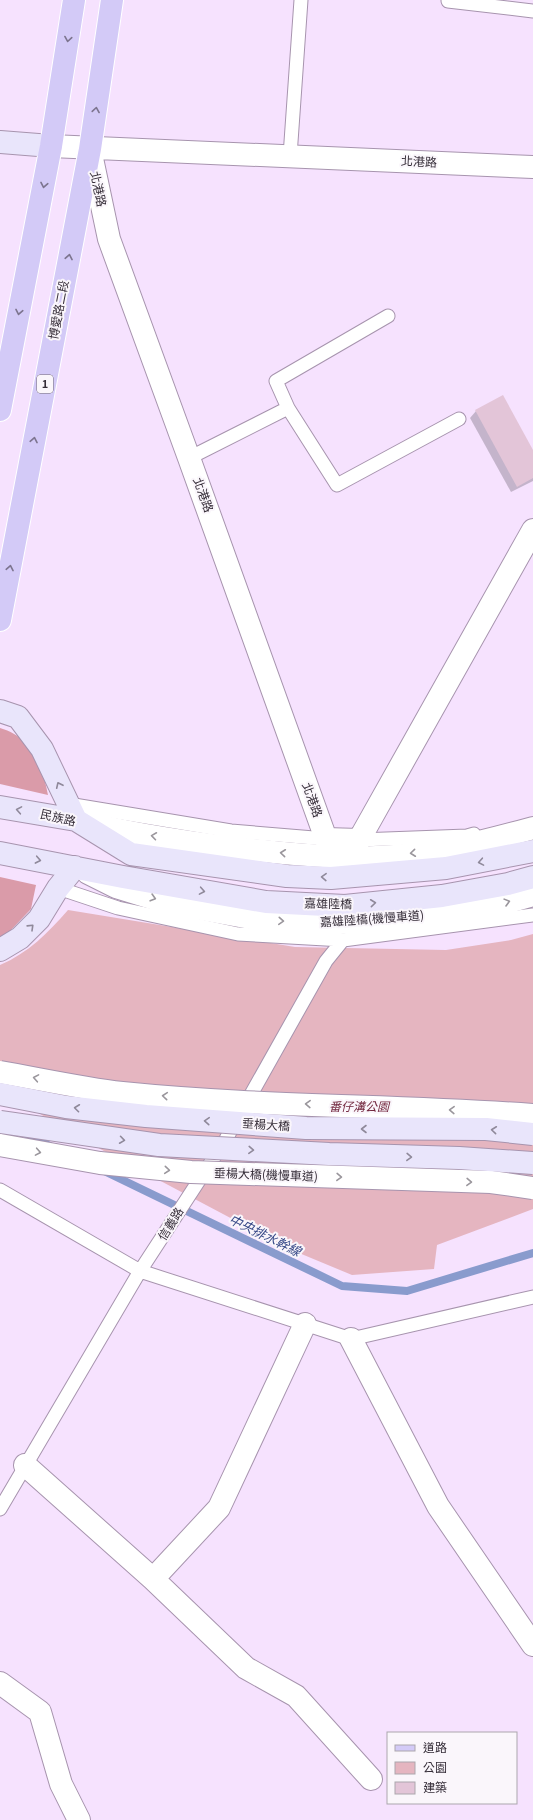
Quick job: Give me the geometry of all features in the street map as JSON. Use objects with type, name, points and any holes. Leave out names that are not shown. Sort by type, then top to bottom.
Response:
[{"type":"main road","points":[[0,410],[51,146],[74,0]]},
{"type":"main road","name":"博愛路二段","points":[[0,620],[90,149],[112,0]]},
{"type":"main road","name":"北港路","points":[[0,142],[51,146]]},
{"type":"main road","points":[[0,711],[18,717],[38,744],[72,812]]},
{"type":"main road","name":"民族路","points":[[0,807],[72,812],[131,844]]},
{"type":"main road","points":[[131,844],[287,876],[331,878],[446,868],[533,851]]},
{"type":"main road","points":[[0,853],[75,867],[119,882]]},
{"type":"main road","points":[[0,950],[20,938],[39,919],[58,888],[75,867]]},
{"type":"main road","name":"嘉雄陸橋","points":[[119,882],[266,902],[345,906],[442,896],[508,884],[533,877]]},
{"type":"main road","name":"垂楊大橋","points":[[0,1094],[66,1106],[146,1116],[306,1128],[486,1129],[533,1134]]},
{"type":"main road","points":[[0,1122],[159,1145],[329,1154],[459,1158],[533,1163]]},
{"type":"street","name":"北港路","points":[[51,146],[90,149],[533,167]]},
{"type":"street","name":"北港路","points":[[90,149],[108,239],[189,458],[326,839]]},
{"type":"street","points":[[326,839],[359,840],[533,530]]},
{"type":"street","points":[[131,844],[236,848],[306,855],[376,857],[429,851],[467,844],[533,828]]},
{"type":"street","name":"嘉雄陸橋(機慢車道)","points":[[119,882],[168,903],[256,919],[326,924],[408,918],[480,910],[533,896]]},
{"type":"street","points":[[0,1072],[121,1092],[218,1101],[466,1110],[533,1115]]},
{"type":"street","name":"垂楊大橋(機慢車道)","points":[[0,1146],[100,1163],[192,1172],[491,1182],[533,1188]]},
{"type":"street","points":[[153,1579],[219,1508],[304,1324]]},
{"type":"street","points":[[351,1339],[438,1506],[533,1645]]},
{"type":"street","points":[[26,1465],[153,1579],[246,1668],[296,1696],[371,1779]]},
{"type":"street","points":[[0,1682],[40,1712],[61,1784],[79,1820]]},
{"type":"lane","points":[[290,156],[301,0]]},
{"type":"lane","points":[[448,1],[533,11]]},
{"type":"lane","points":[[388,316],[276,381],[288,408],[338,485],[459,418]]},
{"type":"lane","points":[[189,458],[288,408]]},
{"type":"lane","points":[[72,812],[231,831],[326,839]]},
{"type":"lane","points":[[359,840],[467,836],[533,817]]},
{"type":"lane","points":[[58,888],[118,908],[238,934],[343,940],[533,915]]},
{"type":"lane","name":"信義路","points":[[0,1509],[140,1271],[150,1259],[226,1138],[326,961],[343,940]]},
{"type":"lane","points":[[0,1190],[140,1271],[351,1339],[533,1297]]},
{"type":"green space","name":"番仔溝公園","points":[[68,910],[295,947],[446,950],[511,940],[533,934],[533,1209],[437,1245],[434,1269],[352,1275],[287,1248],[87,1142],[0,1090],[0,965],[20,955],[37,942]]},
{"type":"shaded area","points":[[0,728],[11,732],[28,745],[39,763],[48,795],[0,784]]},
{"type":"shaded area","points":[[0,877],[36,885],[31,909],[9,932],[0,937]]},
{"type":"building","points":[[503,395],[533,450],[533,478],[517,487],[475,410]]},
{"type":"waterway","name":"中央排水幹線","points":[[26,1134],[50,1146]]},
{"type":"waterway","name":"中央排水幹線","points":[[102,1170],[342,1286],[407,1291],[533,1253]]}]
